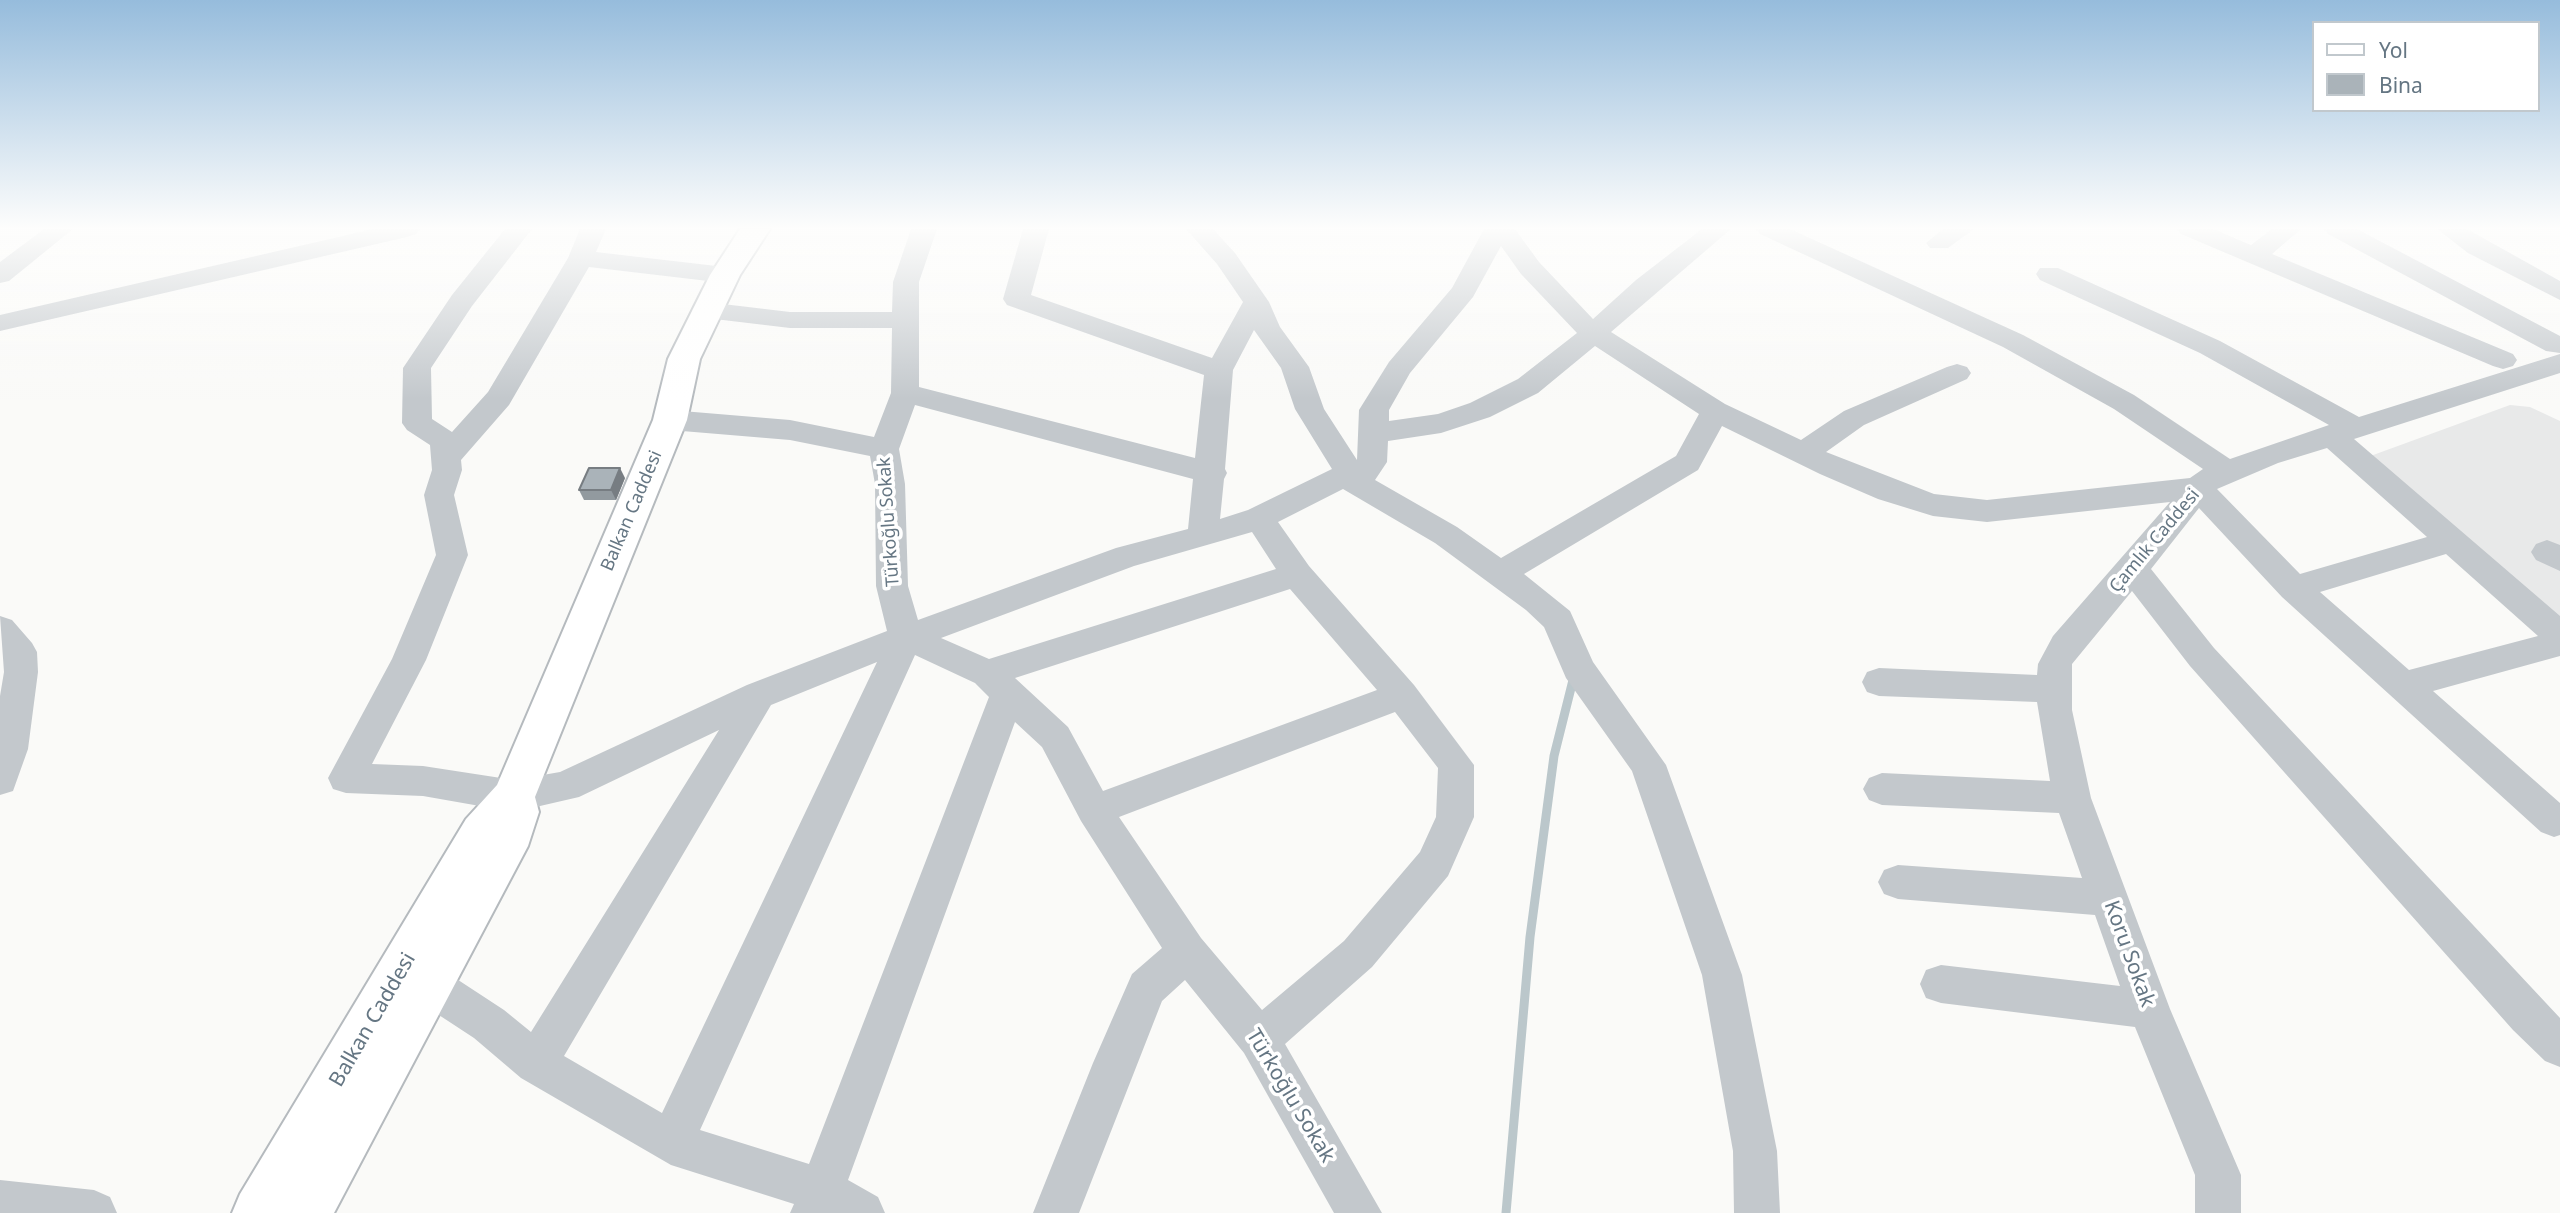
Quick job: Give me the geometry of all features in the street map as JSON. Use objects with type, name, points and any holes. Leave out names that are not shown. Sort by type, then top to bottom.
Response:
[{"type":"main road","name":"Balkan Caddesi","points":[[259,1213],[482,832],[514,796],[670,419],[684,359],[719,286]]},
{"type":"main road","name":"Balkan Caddesi","points":[[305,1213],[512,833],[517,812],[514,796]]},
{"type":"street","points":[[0,323],[145,286]]},
{"type":"street","points":[[474,286],[417,368],[417,423],[444,441],[447,470],[439,495],[452,555],[409,660],[346,778],[423,781],[514,796],[566,786],[758,695],[906,637],[1127,556],[1203,537],[1259,518],[1347,474],[1446,535],[1501,573],[1558,620],[1578,668],[1648,765],[1722,975],[1755,1151],[1757,1213]]},
{"type":"street","points":[[446,458],[499,398],[565,286]]},
{"type":"street","name":"Türkoğlu Sokak","points":[[906,286],[905,393],[884,449],[890,484],[892,586],[906,637],[998,683],[1055,737],[1094,810],[1187,951],[1259,1039],[1359,1213]]},
{"type":"street","points":[[1020,286],[1016,299],[1219,370]]},
{"type":"street","points":[[1245,286],[1256,302],[1267,329],[1295,367],[1310,409],[1356,482]]},
{"type":"street","points":[[1356,482],[1373,462],[1374,410],[1399,368],[1468,286]]},
{"type":"street","points":[[1546,286],[1594,333],[1715,411],[1861,480],[1922,501],[1987,510],[2198,488],[2294,588],[2554,821]]},
{"type":"street","points":[[1374,433],[1441,423],[1480,410],[1528,386],[1594,333],[1645,286]]},
{"type":"street","points":[[1892,286],[2013,341],[2124,402],[2227,471]]},
{"type":"street","points":[[2075,286],[2210,347],[2356,427],[2451,541],[2560,635]]},
{"type":"street","points":[[2324,286],[2503,360]]},
{"type":"street","points":[[2440,286],[2559,351]]},
{"type":"street","points":[[1203,537],[1212,473],[1219,370],[1256,302]]},
{"type":"street","points":[[706,310],[790,320],[905,320]]},
{"type":"street","name":"Çamlık Caddesi","points":[[2356,427],[2503,360],[2559,351]]},
{"type":"street","name":"Çamlık Caddesi","points":[[2052,689],[2055,664],[2065,645],[2133,569],[2198,488],[2227,471],[2356,427],[2559,351]]},
{"type":"street","points":[[1803,453],[1854,418],[1957,373]]},
{"type":"street","points":[[905,393],[1212,473]]},
{"type":"street","points":[[1501,573],[1687,463],[1715,411]]},
{"type":"street","points":[[670,419],[790,430],[884,449]]},
{"type":"street","points":[[1259,518],[1297,575],[1402,695],[1456,765],[1455,817],[1434,864],[1358,954],[1259,1039]]},
{"type":"street","points":[[2294,588],[2451,541]]},
{"type":"street","points":[[2133,569],[2202,657],[2518,1006],[2560,1047]]},
{"type":"street","points":[[817,1201],[998,683],[1297,575]]},
{"type":"street","points":[[0,629],[20,652],[21,672],[10,749],[0,780]]},
{"type":"street","points":[[671,1143],[906,637]]},
{"type":"street","points":[[2404,685],[2560,643]]},
{"type":"street","points":[[1879,682],[2052,689]]},
{"type":"street","name":"Koru Sokak","points":[[2052,689],[2057,730],[2072,798],[2149,1009],[2218,1175],[2218,1213]]},
{"type":"street","points":[[536,1063],[758,695]]},
{"type":"street","points":[[1094,810],[1402,695]]},
{"type":"street","points":[[1882,789],[2072,798]]},
{"type":"street","points":[[1898,882],[2108,898]]},
{"type":"street","points":[[1056,1213],[1114,1063],[1147,988],[1187,951]]},
{"type":"street","points":[[1941,984],[2149,1009]]},
{"type":"street","points":[[431,986],[489,1024],[536,1063],[671,1143],[817,1201],[862,1213]]},
{"type":"street","points":[[0,1203],[94,1213]]},
{"type":"shaded area","points":[[2510,405],[2530,407],[2560,421],[2560,621],[2365,458]]},
{"type":"building","points":[[589,468],[620,468],[611,490],[579,490]]},
{"type":"waterway","points":[[1506,1213],[1530,937],[1554,756],[1573,680]]}]
